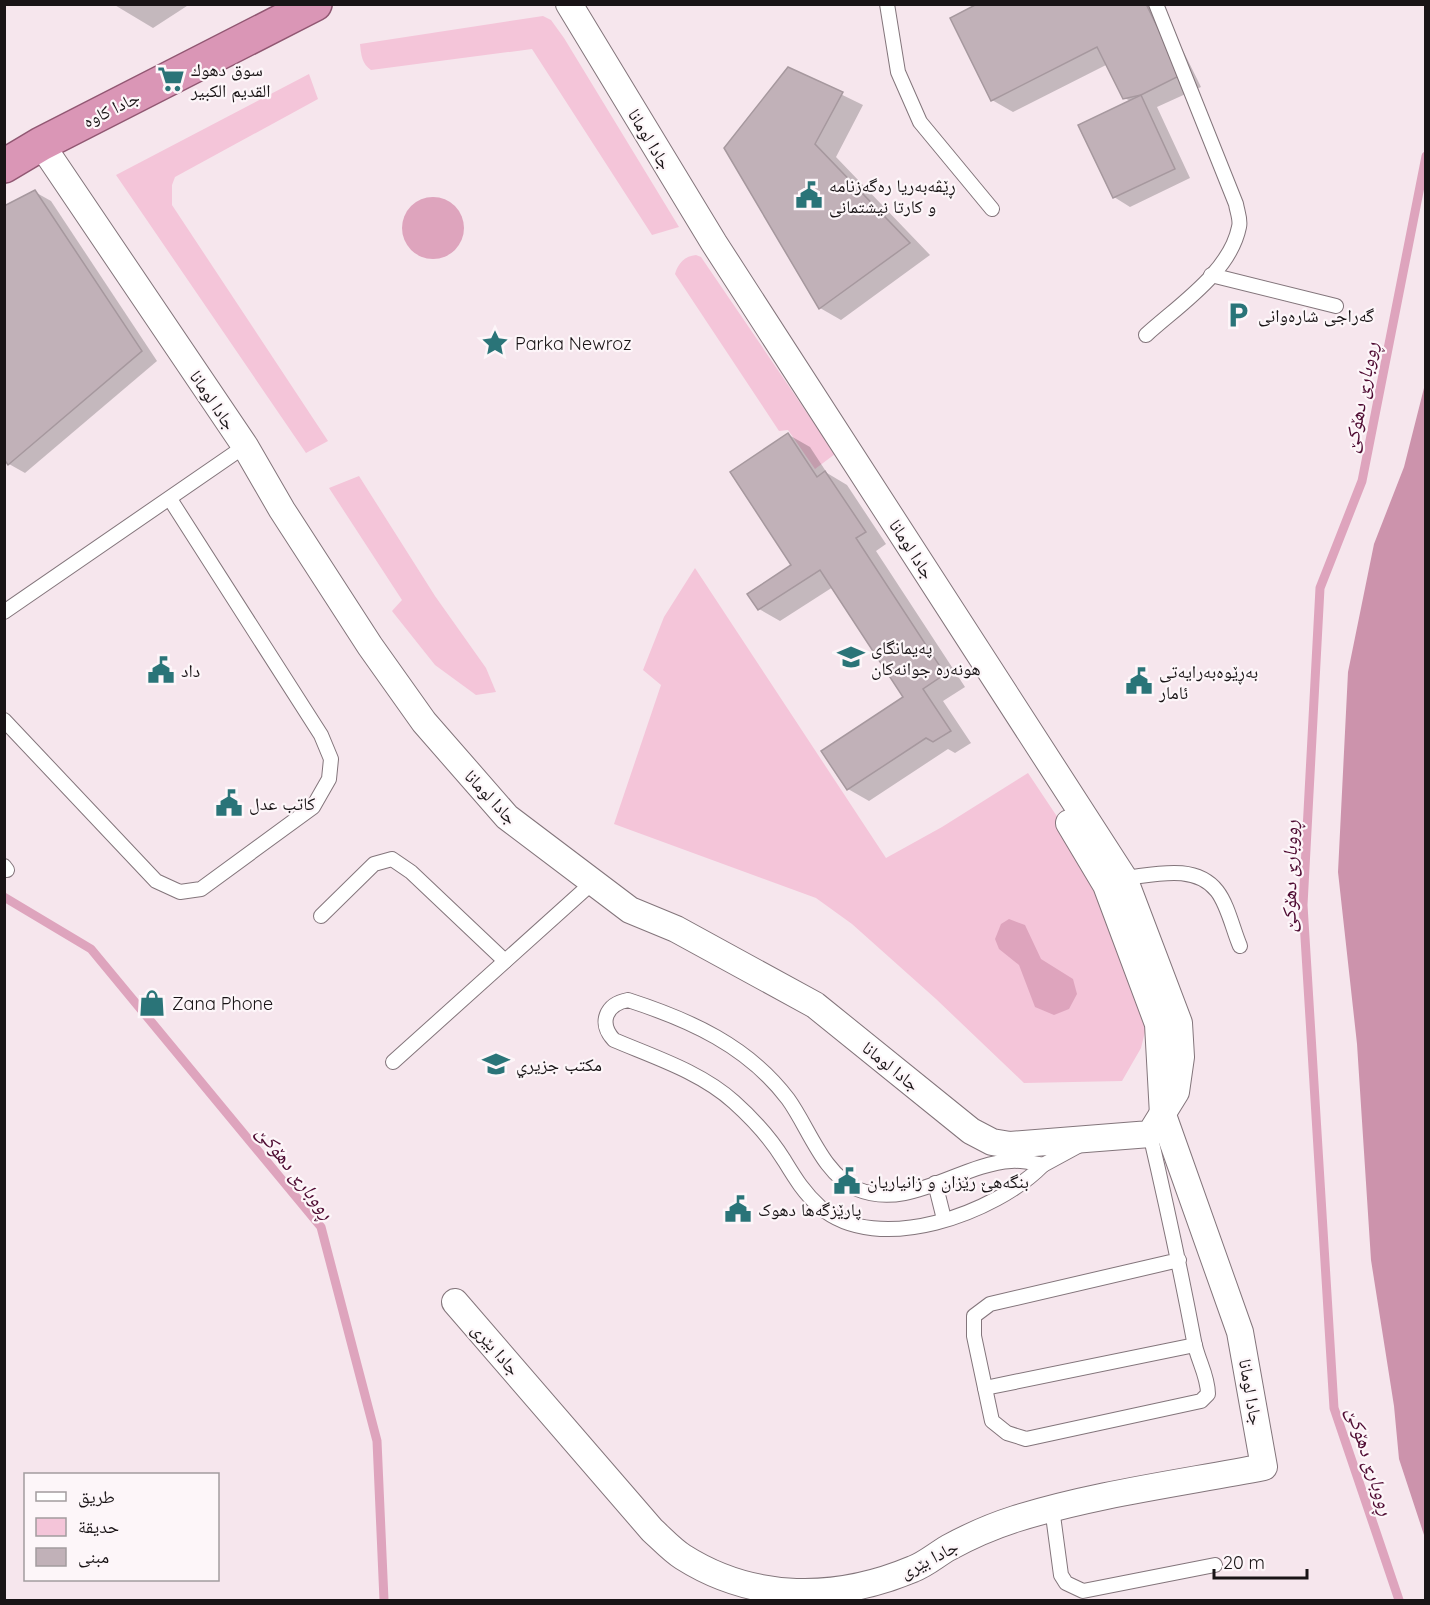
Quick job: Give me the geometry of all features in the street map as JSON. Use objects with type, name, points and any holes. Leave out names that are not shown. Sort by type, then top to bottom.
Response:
[{"type":"highway","name":"جادا کاوه","points":[[4,166],[41,144],[315,4]]},
{"type":"street","name":"جادا لومانا","points":[[550,4],[560,24],[694,238],[1005,718],[1106,885],[1158,1024],[1156,1124],[1240,1332],[1264,1467]]},
{"type":"street","name":"جادا لومانا","points":[[41,144],[245,446],[282,510],[363,637],[424,722],[507,817],[630,910],[676,930],[815,1005],[971,1131],[992,1142],[1011,1145],[1093,1138],[1156,1124],[1176,1092],[1181,1057],[1179,1023],[1124,878],[714,243],[569,4]]},
{"type":"street","name":"جادا بێری","points":[[455,1302],[652,1530],[681,1556],[715,1575],[754,1587],[792,1594],[843,1591],[916,1568],[949,1548],[1012,1520],[1052,1508],[1264,1467]]},
{"type":"lane","points":[[887,4],[898,72],[920,122],[992,209]]},
{"type":"lane","points":[[1146,335],[1211,275],[1232,248],[1240,224],[1236,204],[1156,4]]},
{"type":"lane","points":[[1211,275],[1336,306]]},
{"type":"lane","points":[[4,612],[245,446]]},
{"type":"lane","points":[[4,720],[156,881],[180,892],[201,889],[313,807],[329,779],[331,759],[321,735],[170,499]]},
{"type":"lane","points":[[321,916],[374,864],[392,859],[411,872],[505,962]]},
{"type":"lane","points":[[1124,878],[1185,873],[1202,877],[1217,891],[1240,946]]},
{"type":"lane","points":[[393,1062],[592,883]]},
{"type":"lane","points":[[1043,1165],[1012,1161],[994,1164],[906,1193],[881,1195],[856,1189],[836,1174],[788,1100],[768,1076],[720,1037],[692,1023],[628,1000],[611,1006],[606,1014],[604,1024],[614,1040],[701,1079],[732,1100],[760,1127],[784,1160],[799,1186],[822,1209],[850,1224],[881,1231],[913,1228],[944,1219],[1002,1196],[1033,1176],[1043,1165],[1093,1138]]},
{"type":"lane","points":[[1156,1124],[1195,1345],[1208,1382],[1208,1394],[1201,1401],[1026,1439],[1007,1433],[992,1421],[974,1336],[974,1316],[990,1304],[1179,1260]]},
{"type":"lane","points":[[935,1183],[944,1219]]},
{"type":"lane","points":[[985,1388],[1195,1345]]},
{"type":"lane","points":[[1052,1508],[1061,1575],[1073,1588],[1083,1591],[1215,1565]]},
{"type":"green space","points":[[543,16],[551,20],[564,38],[679,227],[652,235],[532,49],[371,70],[364,62],[362,55],[360,44]]},
{"type":"green space","points":[[309,74],[318,99],[175,177],[172,185],[172,205],[328,441],[306,453],[116,175]]},
{"type":"green space","points":[[696,255],[701,257],[835,454],[815,469],[788,430],[779,431],[675,274],[682,261]]},
{"type":"green space","points":[[359,476],[435,596],[486,668],[496,692],[476,695],[435,665],[392,611],[402,600],[329,488]]},
{"type":"green space","points":[[695,568],[886,858],[942,827],[1028,773],[1100,881],[1148,1020],[1141,1048],[1122,1081],[1024,1083],[936,999],[852,924],[816,898],[614,824],[661,685],[643,670],[664,617]]},
{"type":"shaded area","points":[[427,197],[439,197],[455,206],[462,216],[464,228],[462,240],[455,250],[439,259],[427,259],[416,254],[407,245],[402,234],[402,222],[407,211],[416,202]]},
{"type":"shaded area","points":[[1425,384],[1425,1538],[1399,1459],[1394,1406],[1371,1260],[1357,1044],[1338,872],[1348,672],[1374,544],[1404,467]]},
{"type":"shaded area","points":[[1009,919],[1025,925],[1041,959],[1073,979],[1077,994],[1069,1009],[1054,1015],[1035,1007],[1019,965],[999,949],[995,939],[1001,924]]},
{"type":"building","points":[[977,4],[1146,4],[1181,75],[1141,95],[1123,99],[1097,47],[991,101],[950,18]]},
{"type":"building","name":"ڕێڤەبەریا رەگەزنامە و کارتا نیشتمانی","points":[[788,67],[843,92],[815,144],[910,243],[819,309],[724,148]]},
{"type":"building","points":[[1141,95],[1175,169],[1113,198],[1078,125]]},
{"type":"building","points":[[35,190],[142,351],[8,465],[4,459],[4,206]]},
{"type":"building","points":[[788,433],[817,477],[825,471],[866,532],[856,538],[945,674],[923,689],[951,731],[933,742],[926,738],[847,790],[821,751],[903,697],[820,570],[758,610],[747,594],[791,565],[730,472]]},
{"type":"waterway","name":"ڕووبارێ دهۆكێ","points":[[1399,1600],[1334,1408],[1303,905],[1320,588],[1362,481],[1426,156]]},
{"type":"waterway","name":"ڕووبارێ دهۆكێ","points":[[4,897],[91,949],[321,1227],[377,1441],[384,1600]]},
{"type":"place","name":"سوق دهوك القديم الكبير","points":[[171,79]]},
{"type":"place","name":"ڕێڤەبەریا رەگەزنامە و کارتا نیشتمانی","points":[[809,195]]},
{"type":"place","name":"گەراجی شارەوانی","points":[[1238,315]]},
{"type":"place","name":"Parka Newroz","points":[[495,343]]},
{"type":"place","name":"پەیمانگای هونەرە جوانەکان","points":[[851,657]]},
{"type":"place","name":"داد","points":[[161,670]]},
{"type":"place","name":"بەڕێوەبەرایەتی ئامار","points":[[1139,681]]},
{"type":"place","name":"كاتب عدل","points":[[229,803]]},
{"type":"place","name":"Zana Phone","points":[[152,1003]]},
{"type":"place","name":"مكتب جزيري","points":[[496,1064]]},
{"type":"place","name":"بنگەهێ رێزان و زانیاریان","points":[[847,1181]]},
{"type":"place","name":"پارێزگەها دهوک","points":[[738,1209]]}]
